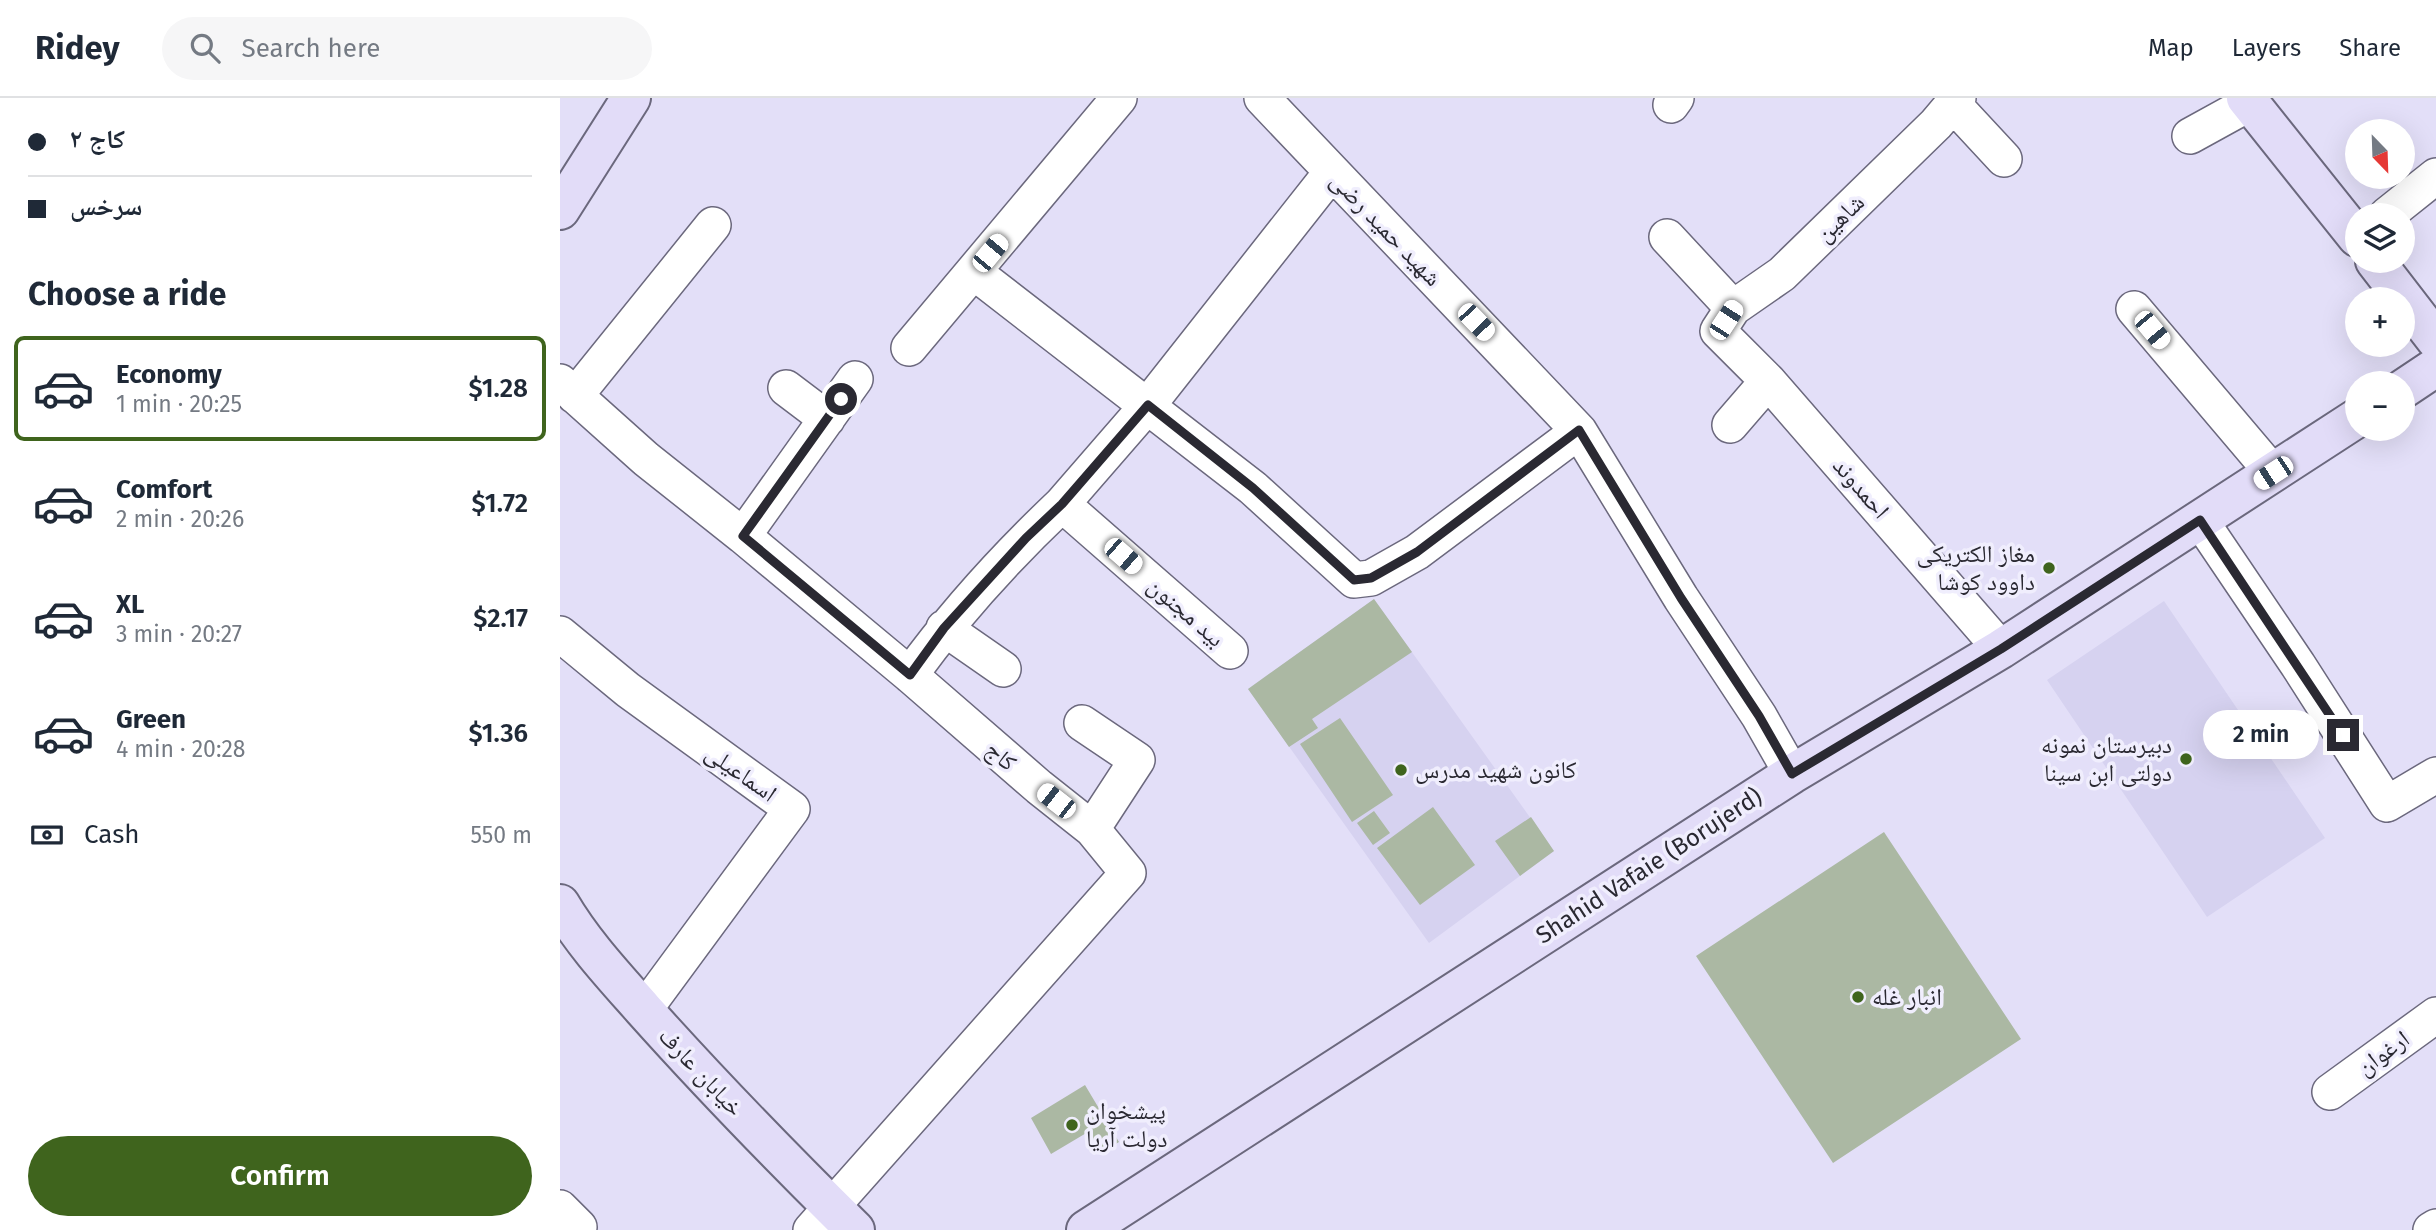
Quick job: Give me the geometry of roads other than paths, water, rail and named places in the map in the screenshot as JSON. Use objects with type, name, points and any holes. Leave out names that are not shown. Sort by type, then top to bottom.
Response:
[{"type":"main road","points":[[560,211],[631,98]]},
{"type":"main road","points":[[2248,100],[2345,222]]},
{"type":"main road","points":[[2384,273],[2436,340]]},
{"type":"main road","points":[[2415,381],[2436,368]]},
{"type":"main road","name":"Shahid Vafaie (Borujerd)","points":[[1087,1230],[1792,774],[2001,649],[2345,426]]},
{"type":"main road","name":"خیابان عارف","points":[[560,904],[591,951],[745,1119],[832,1222]]},
{"type":"street","points":[[909,348],[1119,98]]},
{"type":"street","name":"شهید حمید رضی","points":[[1262,98],[1579,430],[1681,598],[1759,716],[1792,774]]},
{"type":"street","points":[[2190,136],[2248,100]]},
{"type":"street","points":[[1955,101],[2004,159]]},
{"type":"street","name":"شاهین","points":[[1725,320],[1782,274],[1936,124],[1955,101]]},
{"type":"street","points":[[910,675],[944,628],[1026,538],[1062,504],[1148,405],[1331,173]]},
{"type":"street","points":[[2402,203],[2436,176]]},
{"type":"street","points":[[568,389],[713,225]]},
{"type":"street","name":"احمدوند","points":[[1668,237],[1768,381],[2001,649]]},
{"type":"street","points":[[974,272],[1253,488],[1354,580],[1371,578],[1417,552],[1579,430]]},
{"type":"street","points":[[2134,309],[2273,473]]},
{"type":"street","points":[[743,536],[855,379]]},
{"type":"street","points":[[1730,425],[1768,381]]},
{"type":"street","points":[[786,388],[827,419]]},
{"type":"street","name":"کاج","points":[[568,389],[646,459],[743,536],[910,675],[979,737],[1092,829],[1128,873],[832,1222]]},
{"type":"street","name":"بید مجنون","points":[[1062,504],[1230,651]]},
{"type":"street","points":[[2200,520],[2298,665],[2387,804],[2436,775]]},
{"type":"street","points":[[944,628],[1003,669]]},
{"type":"street","name":"اسماعیلی","points":[[560,634],[628,690],[792,809],[644,1010]]},
{"type":"street","points":[[1082,723],[1138,760],[1092,829]]},
{"type":"street","name":"ارغوان","points":[[2330,1092],[2436,1015]]},
{"type":"street","points":[[2431,1230],[2436,1227]]},
{"type":"place","name":"مغاز الکتریکی داوود کوشا","points":[[2049,568]]},
{"type":"place","name":"دبیرستان نمونه دولتی ابن سینا","points":[[2186,759]]},
{"type":"place","name":"کانون شهید مدرس","points":[[1401,770]]},
{"type":"place","name":"انبار غله","points":[[1858,997]]},
{"type":"place","name":"پیشخوان دولت آریا","points":[[1072,1125]]}]
